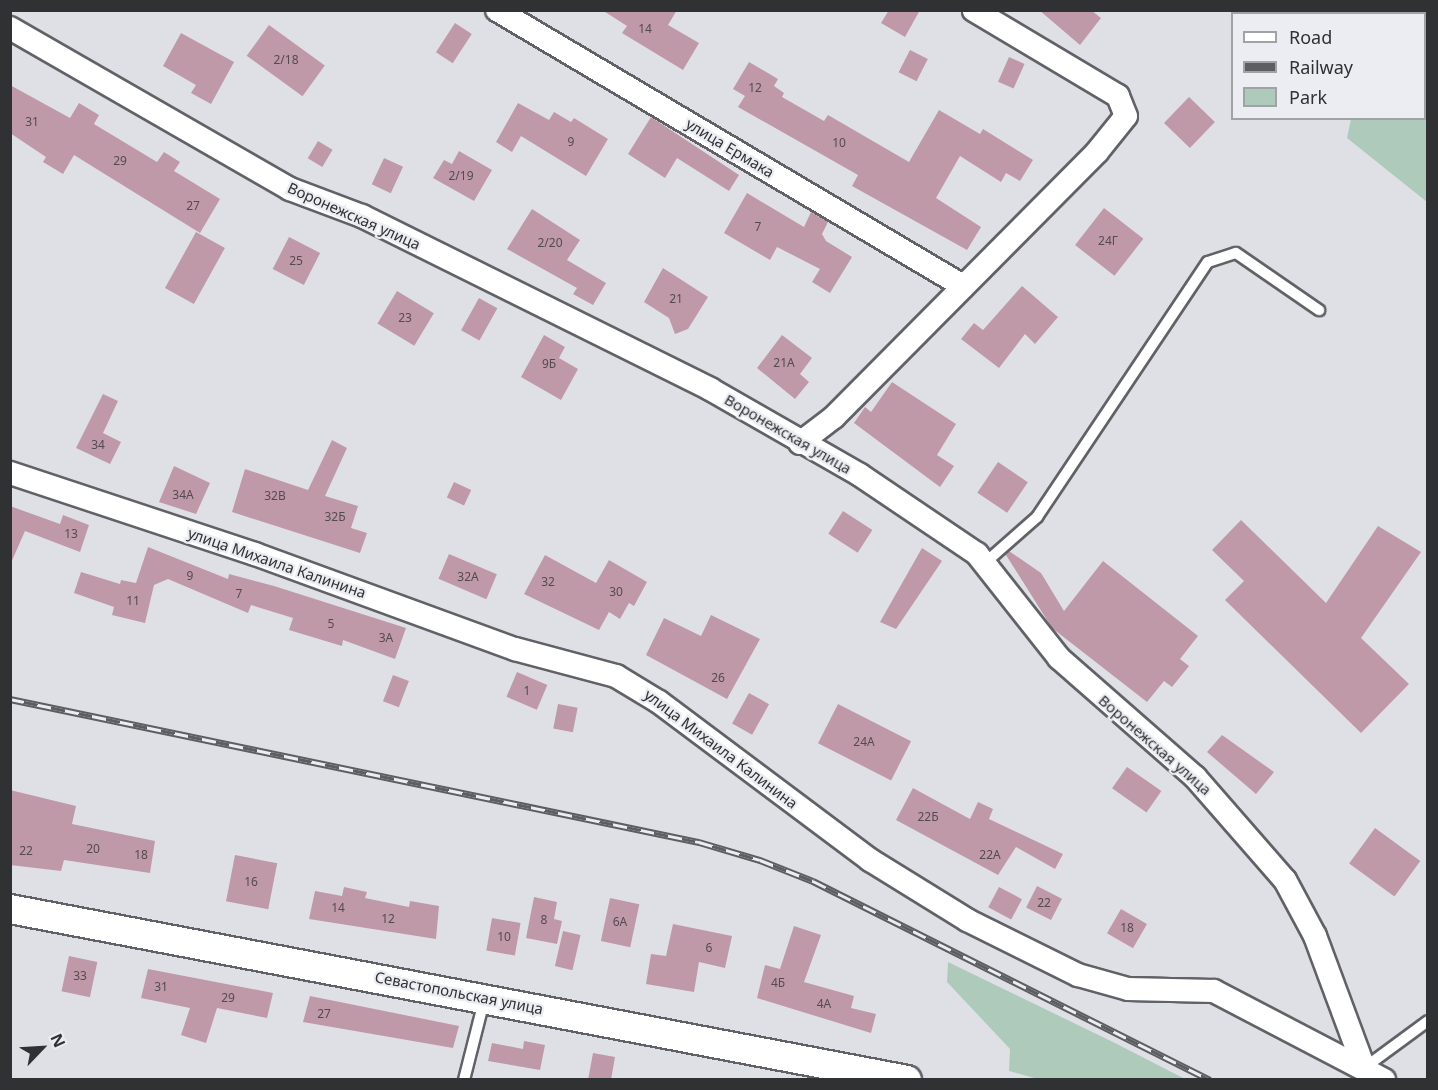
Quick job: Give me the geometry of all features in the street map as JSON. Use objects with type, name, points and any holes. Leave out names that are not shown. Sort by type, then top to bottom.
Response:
[{"type":"street","name":"улица Ермака","points":[[497,10],[963,286]]},
{"type":"street","points":[[800,443],[834,417],[1097,152],[1126,116],[1118,96],[974,10]]},
{"type":"street","name":"Воронежская улица","points":[[10,28],[263,175],[362,216],[699,384],[860,475],[986,562],[1059,658],[1195,777],[1285,880],[1315,936],[1364,1068]]},
{"type":"street","name":"улица Михаила Калинина","points":[[10,473],[255,554],[515,649],[616,676],[659,702],[870,860],[967,920],[1078,975],[1128,988],[1214,991],[1384,1080]]},
{"type":"street","name":"Севастопольская улица","points":[[10,909],[907,1080]]},
{"type":"lane","points":[[986,562],[1037,517],[1209,262],[1236,253],[1319,310]]},
{"type":"lane","points":[[464,1080],[485,998]]},
{"type":"lane","points":[[1364,1068],[1428,1021]]},
{"type":"green space","points":[[1376,11],[1427,11],[1427,202],[1347,138],[1351,120],[1426,120],[1426,12]]},
{"type":"green space","points":[[948,962],[1185,1079],[1038,1079],[1009,1071],[1010,1049],[947,982]]},
{"type":"building","points":[[602,10],[677,10],[668,25],[699,43],[683,70],[622,33],[627,26]]},
{"type":"building","points":[[889,10],[920,10],[905,37],[881,23]]},
{"type":"building","points":[[1039,10],[1091,10],[1101,18],[1080,45]]},
{"type":"building","points":[[455,23],[472,34],[453,63],[436,52]]},
{"type":"building","points":[[269,25],[325,66],[302,96],[247,56]]},
{"type":"building","points":[[181,33],[234,62],[211,104],[191,93],[196,85],[163,66]]},
{"type":"building","points":[[910,50],[928,59],[916,81],[899,72]]},
{"type":"building","points":[[1009,57],[1025,64],[1014,89],[998,82]]},
{"type":"building","points":[[749,62],[778,79],[774,86],[784,93],[782,97],[824,121],[828,115],[909,162],[939,110],[980,134],[983,129],[1033,160],[1020,181],[1006,173],[1001,182],[960,156],[936,198],[981,227],[967,250],[852,186],[858,175],[738,107],[745,96],[733,89]]},
{"type":"building","points":[[10,85],[70,118],[79,103],[99,115],[94,124],[157,162],[164,152],[180,162],[174,171],[220,199],[200,233],[74,155],[63,174],[43,162],[46,157],[10,133]]},
{"type":"building","points":[[1189,97],[1215,122],[1190,148],[1164,123]]},
{"type":"building","points":[[518,103],[549,120],[554,112],[571,122],[574,118],[608,139],[586,176],[521,136],[512,152],[496,142]]},
{"type":"building","points":[[651,117],[739,175],[729,191],[677,158],[665,178],[628,154]]},
{"type":"building","points":[[318,141],[333,150],[322,167],[308,158]]},
{"type":"building","points":[[459,151],[492,170],[474,201],[433,178],[444,160],[452,164]]},
{"type":"building","points":[[384,158],[403,167],[391,193],[372,184]]},
{"type":"building","points":[[747,193],[804,227],[811,212],[828,222],[822,234],[826,241],[852,257],[830,293],[812,282],[820,269],[777,247],[770,260],[724,233]]},
{"type":"building","points":[[1104,208],[1143,239],[1114,276],[1075,245]]},
{"type":"building","points":[[532,209],[580,240],[567,260],[606,283],[593,305],[573,294],[577,288],[507,249]]},
{"type":"building","points":[[196,232],[225,248],[194,304],[165,288]]},
{"type":"building","points":[[289,237],[320,253],[304,285],[273,269]]},
{"type":"building","points":[[663,268],[708,297],[688,329],[675,334],[669,318],[644,302]]},
{"type":"building","points":[[1022,286],[1058,317],[1035,344],[1025,334],[999,368],[961,339],[974,323],[983,330]]},
{"type":"building","points":[[397,291],[434,313],[414,346],[377,324]]},
{"type":"building","points":[[479,298],[497,308],[479,341],[461,330]]},
{"type":"building","points":[[544,335],[565,347],[559,358],[578,369],[561,400],[521,377]]},
{"type":"building","points":[[782,335],[812,358],[800,374],[809,382],[795,399],[757,368]]},
{"type":"building","points":[[892,382],[956,424],[937,455],[954,466],[940,487],[854,423],[865,407],[871,412]]},
{"type":"building","points":[[103,394],[118,401],[103,433],[121,442],[110,464],[76,448]]},
{"type":"building","points":[[332,440],[347,448],[325,496],[358,506],[351,528],[367,533],[360,553],[232,512],[245,469],[308,490]]},
{"type":"building","points":[[998,462],[1028,482],[1007,513],[977,493]]},
{"type":"building","points":[[174,466],[210,483],[196,514],[159,502]]},
{"type":"building","points":[[454,482],[471,490],[464,505],[447,497]]},
{"type":"building","points":[[10,506],[60,524],[63,515],[89,525],[80,552],[25,531],[10,565]]},
{"type":"building","points":[[843,511],[872,530],[858,553],[828,534]]},
{"type":"building","points":[[1241,520],[1326,603],[1378,526],[1421,552],[1361,638],[1409,684],[1361,733],[1225,600],[1244,581],[1212,550]]},
{"type":"building","points":[[148,547],[228,579],[229,574],[274,586],[406,628],[395,659],[343,640],[342,646],[289,630],[293,618],[251,605],[248,613],[168,579],[154,585],[145,623],[112,615],[114,607],[74,593],[81,572],[120,584],[121,580],[136,583]]},
{"type":"building","points":[[922,548],[942,561],[896,629],[880,622]]},
{"type":"building","points":[[1009,551],[1041,573],[1064,611],[1103,561],[1198,636],[1180,659],[1189,666],[1172,687],[1164,681],[1147,702],[1052,628],[1006,555]]},
{"type":"building","points":[[449,554],[497,574],[486,599],[438,579]]},
{"type":"building","points":[[545,555],[596,583],[609,560],[647,582],[634,606],[629,603],[620,619],[609,612],[599,630],[524,594]]},
{"type":"building","points":[[711,615],[760,639],[727,699],[646,655],[664,618],[701,636]]},
{"type":"building","points":[[517,672],[547,685],[537,710],[506,697]]},
{"type":"building","points":[[393,675],[409,681],[399,707],[383,701]]},
{"type":"building","points":[[749,693],[769,704],[752,735],[732,724]]},
{"type":"building","points":[[558,704],[578,708],[573,732],[553,729]]},
{"type":"building","points":[[838,704],[911,741],[891,780],[818,743]]},
{"type":"building","points":[[1222,735],[1274,772],[1256,794],[1207,752]]},
{"type":"building","points":[[1127,767],[1161,791],[1146,812],[1112,788]]},
{"type":"building","points":[[913,788],[970,819],[978,802],[993,809],[989,819],[1063,854],[1055,869],[1016,847],[998,875],[896,820]]},
{"type":"building","points":[[10,790],[76,806],[72,824],[155,841],[150,873],[64,860],[61,871],[10,865]]},
{"type":"building","points":[[1375,828],[1420,861],[1394,897],[1349,864]]},
{"type":"building","points":[[235,855],[277,863],[268,909],[226,901]]},
{"type":"building","points":[[1037,886],[1062,899],[1051,920],[1026,907]]},
{"type":"building","points":[[344,887],[367,892],[365,898],[409,907],[410,901],[439,906],[436,939],[309,919],[315,891],[342,896]]},
{"type":"building","points":[[999,887],[1022,899],[1011,920],[988,907]]},
{"type":"building","points":[[534,897],[557,902],[554,919],[562,921],[557,944],[526,938]]},
{"type":"building","points":[[610,898],[639,904],[630,947],[601,941]]},
{"type":"building","points":[[1121,909],[1147,924],[1133,948],[1107,933]]},
{"type":"building","points":[[492,918],[521,923],[515,956],[486,950]]},
{"type":"building","points":[[673,924],[732,936],[725,968],[699,962],[694,992],[646,984],[651,954],[666,956]]},
{"type":"building","points":[[794,926],[821,935],[804,982],[854,996],[851,1008],[876,1014],[871,1033],[757,998],[765,965],[780,969]]},
{"type":"building","points":[[563,931],[581,935],[572,970],[555,966]]},
{"type":"building","points":[[69,956],[97,962],[90,997],[62,991]]},
{"type":"building","points":[[148,969],[273,993],[267,1018],[217,1008],[206,1043],[181,1035],[190,1008],[141,998]]},
{"type":"building","points":[[310,996],[459,1026],[453,1048],[303,1022]]},
{"type":"building","points":[[524,1041],[545,1045],[540,1070],[488,1061],[492,1043],[523,1049]]},
{"type":"building","points":[[593,1053],[615,1057],[611,1080],[588,1080]]},
{"type":"railway","points":[[10,699],[699,842],[760,860],[813,881],[1210,1080]]}]
